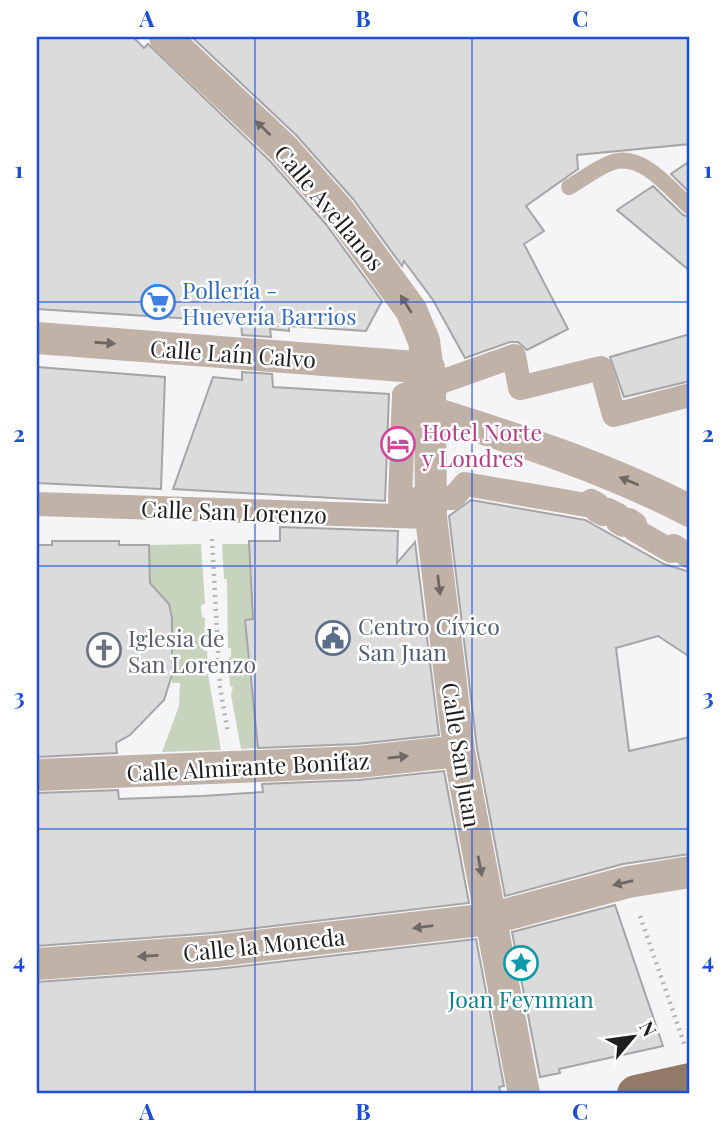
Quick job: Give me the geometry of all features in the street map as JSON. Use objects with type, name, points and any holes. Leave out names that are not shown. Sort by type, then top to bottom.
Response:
[{"type":"main road","points":[[636,1094],[690,1071]]},
{"type":"street","name":"Calle Avellanos","points":[[165,37],[283,148],[339,211],[411,310],[424,341],[430,388]]},
{"type":"street","name":"Calle Laín Calvo","points":[[37,338],[430,388],[544,447],[647,488],[690,511]]},
{"type":"street","points":[[430,388],[514,356],[520,388],[601,368],[614,415],[690,395]]},
{"type":"street","name":"Calle San Juan","points":[[430,388],[430,508],[459,751],[524,1094]]},
{"type":"street","name":"Calle San Lorenzo","points":[[37,503],[212,511],[430,508],[453,498],[465,484],[586,505],[591,501],[597,504],[597,511],[603,514],[608,510],[618,515],[618,522],[624,525],[629,520],[635,524],[635,530],[671,551],[674,546],[690,557]]},
{"type":"street","name":"Calle Almirante Bonifaz","points":[[37,775],[358,762],[459,751]]},
{"type":"street","name":"Calle la Moneda","points":[[37,964],[215,951],[490,919],[628,882],[690,872]]},
{"type":"lane","points":[[569,187],[612,163],[628,160],[640,164],[690,207]]},
{"type":"path","points":[[212,511],[220,687],[232,768]]},
{"type":"path","points":[[628,882],[690,1071]]},
{"type":"green space","points":[[201,544],[205,604],[201,605],[202,617],[205,618],[204,651],[207,651],[208,664],[205,665],[221,750],[162,752],[179,706],[180,683],[172,683],[172,618],[169,604],[150,583],[149,545]]},
{"type":"green space","points":[[222,544],[249,544],[253,619],[245,620],[258,748],[241,749],[231,695],[233,687],[230,686],[228,658],[231,657],[231,648],[228,648],[227,579],[224,579]]},
{"type":"building","points":[[37,37],[133,37],[144,48],[148,44],[270,161],[325,223],[382,301],[366,331],[289,326],[289,331],[270,329],[271,337],[242,335],[241,322],[37,309]]},
{"type":"building","points":[[192,37],[690,37],[690,144],[577,155],[578,169],[526,206],[544,231],[524,244],[568,329],[527,350],[518,342],[510,342],[465,358],[433,300],[404,261],[402,266],[353,199],[296,135]]},
{"type":"building","points":[[690,161],[690,193],[671,174]]},
{"type":"building","points":[[653,186],[683,215],[690,217],[690,271],[617,210]]},
{"type":"building","points":[[690,334],[690,381],[624,397],[610,357]]},
{"type":"building","points":[[37,367],[165,377],[161,489],[37,483]]},
{"type":"building","points":[[242,372],[272,374],[273,387],[389,394],[385,501],[173,489],[213,377],[242,380]]},
{"type":"building","points":[[471,500],[585,520],[664,564],[690,572],[690,657],[658,636],[616,648],[629,751],[690,737],[690,854],[623,864],[505,896],[477,748],[449,516]]},
{"type":"building","name":"Centro Cívico San Juan","points":[[280,527],[398,531],[397,563],[415,542],[439,735],[357,744],[258,748],[245,620],[253,619],[249,541],[280,541]]},
{"type":"building","name":"Iglesia de San Lorenzo","points":[[52,541],[119,541],[119,545],[149,545],[150,583],[169,604],[172,618],[172,675],[164,700],[130,735],[116,743],[117,753],[37,757],[37,545],[52,545]]},
{"type":"building","points":[[444,771],[469,903],[213,933],[37,946],[37,793],[118,790],[119,799],[202,796],[263,792],[262,784],[359,780]]},
{"type":"building","points":[[615,905],[663,1046],[559,1069],[560,1073],[540,1077],[512,932]]},
{"type":"building","points":[[476,939],[504,1086],[499,1087],[501,1094],[37,1094],[37,982],[217,969]]},
{"type":"place","name":"Pollería - Huevería Barrios","points":[[158,302]]},
{"type":"place","name":"Hotel Norte y Londres","points":[[398,444]]},
{"type":"place","name":"Centro Cívico San Juan","points":[[333,638]]},
{"type":"place","name":"Iglesia de San Lorenzo","points":[[104,650]]},
{"type":"place","name":"Joan Feynman","points":[[521,963]]}]
